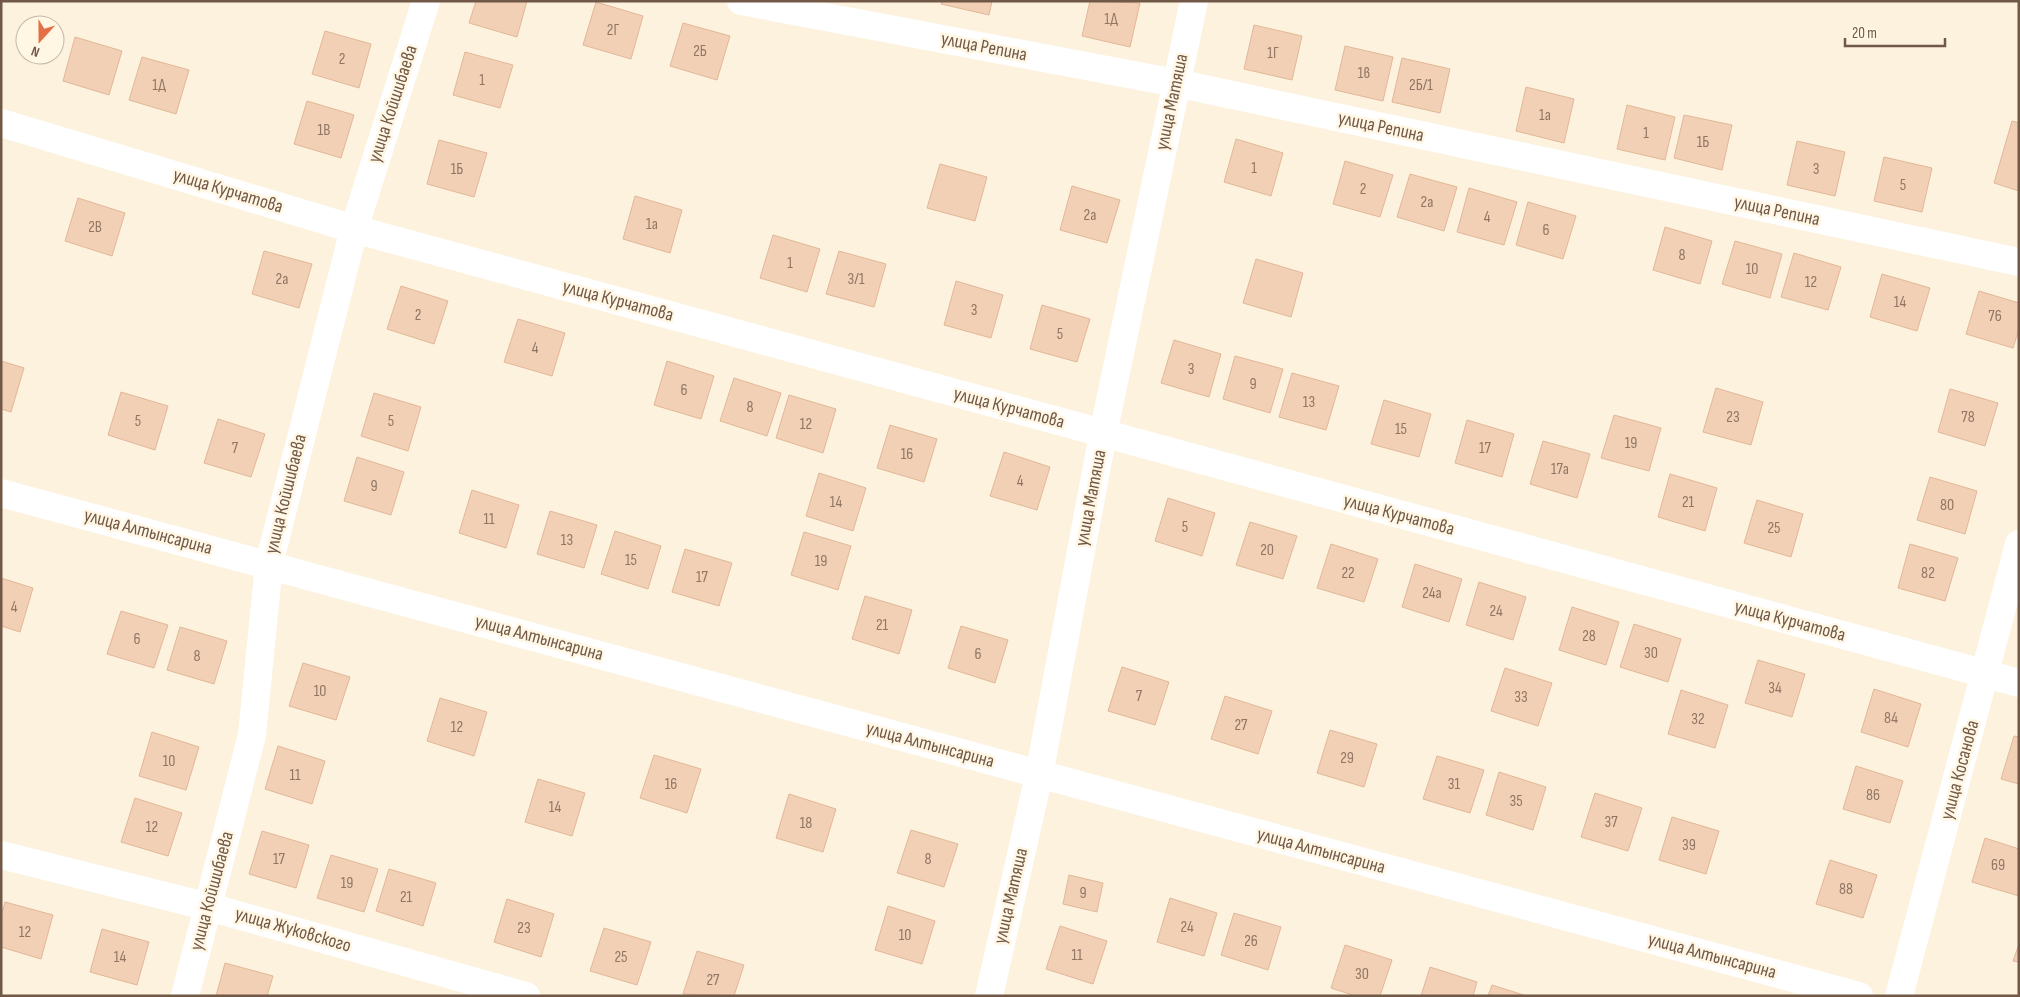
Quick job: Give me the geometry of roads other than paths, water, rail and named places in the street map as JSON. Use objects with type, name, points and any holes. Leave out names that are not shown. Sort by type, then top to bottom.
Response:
[{"type":"street","name":"улица Койшибаева","points":[[185,996],[252,735],[269,564],[354,229],[426,1]]},
{"type":"street","name":"улица Репина","points":[[741,1],[1176,83],[2019,262]]},
{"type":"street","name":"улица Матяша","points":[[989,996],[1039,774],[1103,434],[1194,1]]},
{"type":"street","name":"улица Курчатова","points":[[1,123],[354,229],[2019,683]]},
{"type":"street","name":"улица Алтынсарина","points":[[1,493],[269,564],[1858,996]]},
{"type":"street","name":"улица Косанова","points":[[1900,996],[2019,544]]},
{"type":"street","name":"улица Жуковского","points":[[1,855],[208,907],[526,996]]}]
